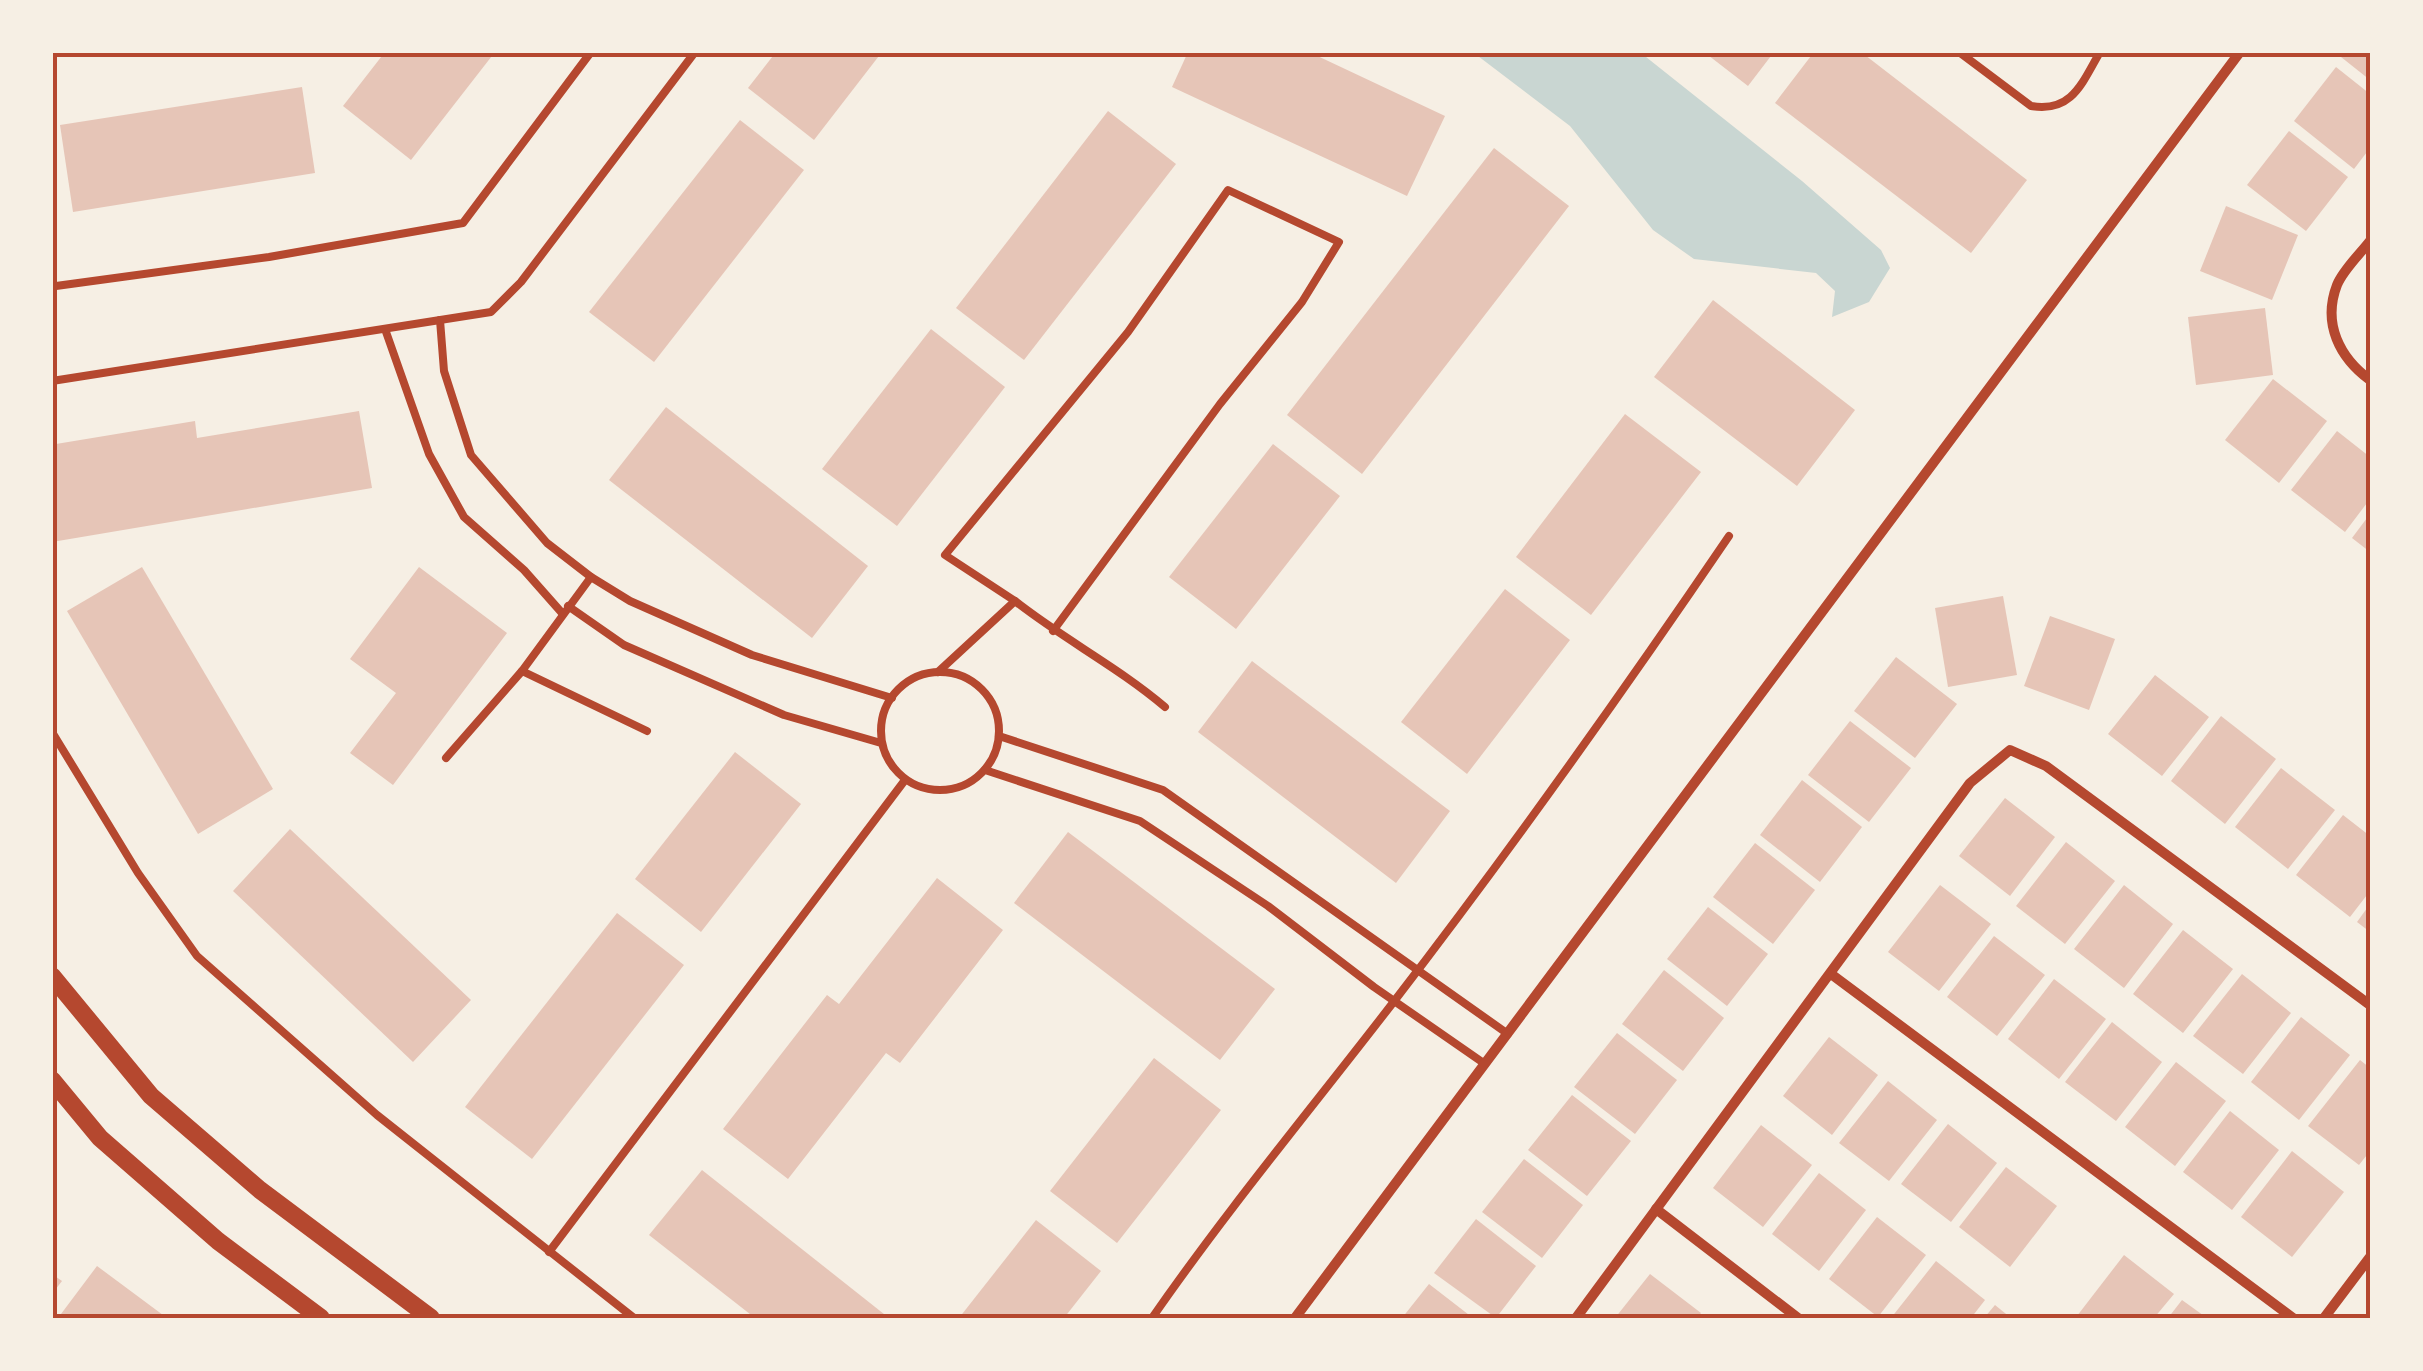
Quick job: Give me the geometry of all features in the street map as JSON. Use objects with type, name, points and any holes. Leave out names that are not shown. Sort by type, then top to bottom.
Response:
[{"type":"street","points":[[1295,1318],[2240,52]]},
{"type":"street","points":[[2370,241],[2337,284],[2330,326],[2349,364],[2370,380]]},
{"type":"street","points":[[1576,1318],[1970,783],[2010,750],[2046,766],[2370,1006]]},
{"type":"street","points":[[1831,974],[2293,1318]]},
{"type":"street","points":[[52,976],[151,1096],[260,1190],[431,1318]]},
{"type":"street","points":[[52,1080],[100,1138],[218,1241],[321,1318]]},
{"type":"street","points":[[1656,1209],[1798,1318]]},
{"type":"street","points":[[2324,1318],[2370,1258]]},
{"type":"lane","points":[[52,284],[269,256],[463,224],[591,52]]},
{"type":"lane","points":[[52,380],[490,312],[521,282],[694,52]]},
{"type":"lane","points":[[1959,52],[2031,106],[2045,108],[2058,107],[2076,94],[2100,52]]},
{"type":"lane","points":[[1054,631],[1220,404],[1302,302],[1340,242],[1228,190],[1128,332],[945,555],[1054,631],[1136,682],[1165,707]]},
{"type":"lane","points":[[440,320],[444,371],[471,454],[547,543],[630,601],[752,655],[892,698]]},
{"type":"lane","points":[[385,329],[429,454],[464,517],[565,609],[624,646],[784,714],[881,743]]},
{"type":"lane","points":[[1152,1318],[1235,1203],[1394,1001],[1627,685],[1729,536]]},
{"type":"lane","points":[[446,758],[522,670],[591,577]]},
{"type":"lane","points":[[938,672],[1014,601]]},
{"type":"lane","points":[[522,670],[647,731]]},
{"type":"lane","points":[[938,672],[958,674],[976,684],[989,698],[997,716],[998,736],[985,770],[972,782],[938,791],[905,780],[894,770],[881,743],[883,715],[892,698],[918,676],[938,672]]},
{"type":"lane","points":[[52,732],[138,873],[197,956],[376,1115],[634,1318]]},
{"type":"lane","points":[[998,736],[1163,790],[1508,1034]]},
{"type":"lane","points":[[985,770],[1140,820],[1268,906],[1485,1064]]},
{"type":"lane","points":[[549,1252],[905,780]]},
{"type":"shaded area","points":[[1474,53],[1641,53],[1802,181],[1881,250],[1890,268],[1869,302],[1832,317],[1835,291],[1816,273],[1694,259],[1653,230],[1570,126]]},
{"type":"building","points":[[385,52],[495,52],[411,160],[343,106]]},
{"type":"building","points":[[776,52],[882,52],[814,140],[748,88]]},
{"type":"building","points":[[1188,52],[1309,52],[1445,116],[1407,196],[1172,87]]},
{"type":"building","points":[[1704,52],[1774,52],[1748,86]]},
{"type":"building","points":[[1814,52],[1861,52],[2027,180],[1971,253],[1775,103]]},
{"type":"building","points":[[2344,52],[2370,52],[2370,80],[2341,57]]},
{"type":"building","points":[[2336,67],[2370,94],[2370,148],[2354,169],[2294,121]]},
{"type":"building","points":[[302,87],[315,173],[73,212],[60,125]]},
{"type":"building","points":[[1108,111],[1176,164],[1024,360],[956,308]]},
{"type":"building","points":[[740,120],[804,170],[654,362],[589,312]]},
{"type":"building","points":[[2289,131],[2348,177],[2306,231],[2247,185]]},
{"type":"building","points":[[1494,148],[1569,206],[1362,474],[1287,415]]},
{"type":"building","points":[[2226,206],[2298,235],[2272,300],[2200,271]]},
{"type":"building","points":[[1713,300],[1855,410],[1797,486],[1654,377]]},
{"type":"building","points":[[2265,308],[2273,375],[2196,385],[2188,317]]},
{"type":"building","points":[[931,329],[1005,387],[897,526],[822,469]]},
{"type":"building","points":[[2273,379],[2327,421],[2279,483],[2225,440]]},
{"type":"building","points":[[666,407],[868,566],[812,638],[609,480]]},
{"type":"building","points":[[359,411],[372,488],[52,542],[52,436],[56,444],[195,421],[197,438]]},
{"type":"building","points":[[1625,414],[1701,472],[1591,615],[1516,557]]},
{"type":"building","points":[[2337,431],[2370,457],[2370,499],[2345,532],[2291,490]]},
{"type":"building","points":[[1273,444],[1340,496],[1236,629],[1169,577]]},
{"type":"building","points":[[2370,514],[2370,552],[2352,538]]},
{"type":"building","points":[[142,567],[273,789],[198,834],[67,611]]},
{"type":"building","points":[[419,567],[507,633],[393,785],[350,753],[396,693],[350,659]]},
{"type":"building","points":[[1505,589],[1570,640],[1467,774],[1401,722]]},
{"type":"building","points":[[2003,596],[2017,675],[1948,687],[1935,608]]},
{"type":"building","points":[[2050,616],[2115,639],[2089,710],[2024,686]]},
{"type":"building","points":[[1896,657],[1957,704],[1915,758],[1854,711]]},
{"type":"building","points":[[1252,661],[1450,811],[1396,883],[1198,732]]},
{"type":"building","points":[[2155,675],[2209,717],[2162,776],[2108,734]]},
{"type":"building","points":[[2221,716],[2276,759],[2225,824],[2171,781]]},
{"type":"building","points":[[1850,721],[1911,768],[1869,822],[1808,775]]},
{"type":"building","points":[[735,752],[801,804],[701,932],[635,879]]},
{"type":"building","points":[[2281,768],[2335,810],[2288,869],[2235,827]]},
{"type":"building","points":[[1802,780],[1862,827],[1820,882],[1760,835]]},
{"type":"building","points":[[2005,798],[2055,837],[2010,896],[1959,856]]},
{"type":"building","points":[[2343,815],[2370,836],[2370,891],[2350,917],[2296,875]]},
{"type":"building","points":[[290,829],[471,1000],[413,1062],[233,891]]},
{"type":"building","points":[[1068,832],[1275,989],[1220,1060],[1014,903]]},
{"type":"building","points":[[2066,842],[2115,881],[2065,944],[2016,906]]},
{"type":"building","points":[[1755,843],[1815,890],[1773,944],[1713,897]]},
{"type":"building","points":[[937,878],[1003,930],[900,1063],[886,1053],[788,1179],[723,1129],[827,995],[839,1004]]},
{"type":"building","points":[[1940,885],[1991,924],[1939,991],[1888,952]]},
{"type":"building","points":[[2124,885],[2173,924],[2124,988],[2074,949]]},
{"type":"building","points":[[2370,904],[2370,932],[2357,922]]},
{"type":"building","points":[[1708,907],[1768,954],[1727,1006],[1667,959]]},
{"type":"building","points":[[617,913],[684,965],[532,1159],[465,1107]]},
{"type":"building","points":[[2183,930],[2233,969],[2183,1033],[2133,994]]},
{"type":"building","points":[[1994,936],[2045,975],[1997,1036],[1947,997]]},
{"type":"building","points":[[1664,970],[1724,1018],[1683,1071],[1622,1024]]},
{"type":"building","points":[[2242,974],[2291,1013],[2243,1074],[2193,1036]]},
{"type":"building","points":[[2054,979],[2106,1019],[2059,1079],[2008,1039]]},
{"type":"building","points":[[2301,1017],[2350,1055],[2299,1120],[2251,1082]]},
{"type":"building","points":[[2112,1022],[2162,1062],[2116,1121],[2065,1082]]},
{"type":"building","points":[[1617,1033],[1677,1080],[1635,1134],[1574,1087]]},
{"type":"building","points":[[1829,1037],[1878,1075],[1832,1135],[1783,1096]]},
{"type":"building","points":[[1154,1058],[1221,1110],[1117,1243],[1050,1191]]},
{"type":"building","points":[[2360,1060],[2370,1068],[2370,1151],[2359,1165],[2308,1126]]},
{"type":"building","points":[[2176,1062],[2226,1101],[2175,1166],[2125,1127]]},
{"type":"building","points":[[1888,1081],[1937,1120],[1889,1181],[1839,1143]]},
{"type":"building","points":[[1572,1095],[1631,1141],[1587,1196],[1528,1150]]},
{"type":"building","points":[[2230,1111],[2279,1150],[2232,1210],[2183,1172]]},
{"type":"building","points":[[1948,1124],[1997,1163],[1951,1222],[1901,1184]]},
{"type":"building","points":[[1761,1125],[1812,1165],[1763,1227],[1713,1188]]},
{"type":"building","points":[[2292,1151],[2344,1192],[2292,1257],[2241,1217]]},
{"type":"building","points":[[1524,1159],[1583,1205],[1542,1258],[1482,1212]]},
{"type":"building","points":[[2006,1167],[2057,1206],[2010,1267],[1959,1227]]},
{"type":"building","points":[[702,1170],[889,1318],[755,1318],[649,1235]]},
{"type":"building","points":[[1819,1173],[1866,1210],[1819,1271],[1772,1234]]},
{"type":"building","points":[[1877,1217],[1926,1255],[1878,1317],[1829,1279]]},
{"type":"building","points":[[1476,1219],[1536,1266],[1496,1318],[1434,1273]]},
{"type":"building","points":[[1036,1220],[1101,1271],[1064,1318],[959,1318]]},
{"type":"building","points":[[2124,1255],[2174,1294],[2154,1318],[2077,1316]]},
{"type":"building","points":[[1936,1261],[1985,1300],[1971,1318],[1891,1318]]},
{"type":"building","points":[[97,1266],[167,1318],[58,1318]]},
{"type":"building","points":[[52,1274],[62,1281],[52,1294]]},
{"type":"building","points":[[1650,1274],[1701,1313],[1697,1318],[1615,1318]]},
{"type":"building","points":[[1429,1284],[1473,1318],[1402,1318]]},
{"type":"building","points":[[2182,1300],[2207,1318],[2168,1318]]},
{"type":"building","points":[[1995,1305],[2011,1318],[1984,1318]]}]
